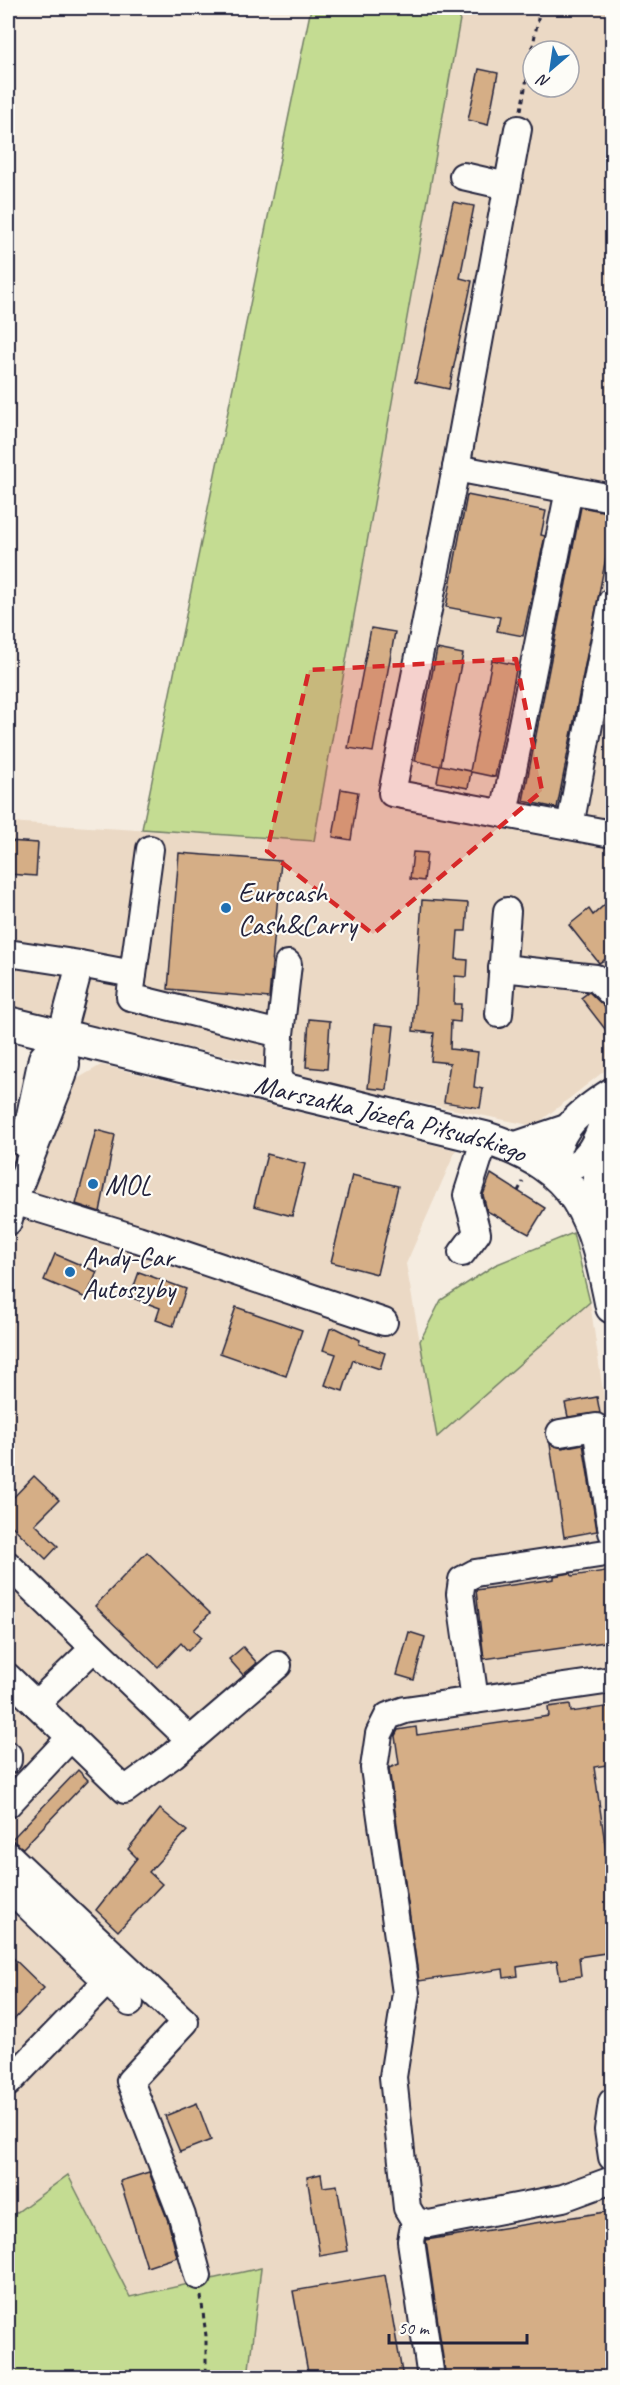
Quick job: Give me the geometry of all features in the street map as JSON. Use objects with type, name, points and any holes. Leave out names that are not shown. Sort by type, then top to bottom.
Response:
[{"type":"main road","name":"Marszałka Józefa Piłsudskiego","points":[[8,1023],[500,1142],[528,1153],[554,1172],[579,1198],[597,1238],[612,1307]]},
{"type":"street","points":[[518,129],[456,468],[392,793],[612,834]]},
{"type":"street","points":[[463,176],[507,186]]},
{"type":"street","points":[[456,468],[612,498]]},
{"type":"street","points":[[504,814],[569,490]]},
{"type":"street","points":[[570,826],[612,601]]},
{"type":"street","points":[[150,849],[130,997],[280,1034]]},
{"type":"street","points":[[499,1014],[507,911]]},
{"type":"street","points":[[8,953],[133,974]]},
{"type":"street","points":[[80,964],[69,1038],[42,1058],[38,1070],[13,1205],[138,1239],[384,1322]]},
{"type":"street","points":[[278,1088],[280,1034],[288,964]]},
{"type":"street","points":[[502,968],[596,978],[612,994]]},
{"type":"street","points":[[612,1093],[596,1142],[584,1159],[571,1170],[554,1172],[554,1156],[566,1128],[589,1106],[612,1093]]},
{"type":"street","points":[[462,1253],[477,1233],[467,1195],[500,1142],[566,1128]]},
{"type":"street","points":[[596,1142],[597,1238]]},
{"type":"street","points":[[560,1433],[596,1427],[612,1532]]},
{"type":"street","points":[[475,1700],[460,1594],[462,1580],[475,1573],[612,1552]]},
{"type":"street","points":[[8,1565],[190,1740]]},
{"type":"street","points":[[36,1704],[94,1648]]},
{"type":"street","points":[[8,1677],[125,1790],[190,1740],[278,1665]]},
{"type":"street","points":[[431,2378],[411,2241],[415,2221],[407,2208],[393,2077],[406,1993],[374,1768],[379,1734],[388,1716],[405,1710],[612,1680]]},
{"type":"street","points":[[8,1804],[71,1737]]},
{"type":"street","points":[[8,1755],[8,1760]]},
{"type":"street","points":[[8,1855],[185,2022],[130,2081],[182,2216],[198,2276]]},
{"type":"street","points":[[8,1887],[130,2003]]},
{"type":"street","points":[[8,2083],[107,1981]]},
{"type":"street","points":[[612,2102],[608,2130],[612,2157]]},
{"type":"street","points":[[415,2221],[429,2224],[563,2198],[612,2180]]},
{"type":"path","points":[[518,129],[540,8]]},
{"type":"path","points":[[198,2276],[206,2336],[206,2378]]},
{"type":"highlighted area","points":[[516,659],[542,791],[373,934],[267,851],[309,670]]},
{"type":"shaded area","points":[[462,8],[612,8],[612,1065],[534,1126],[304,1079],[254,1062],[8,1007],[8,822],[314,841]]},
{"type":"shaded area","points":[[101,1065],[456,1150],[406,1264],[437,1437],[590,1302],[612,1454],[612,2377],[248,2377],[260,2268],[130,2297],[68,2175],[8,2219],[8,1263],[58,1111],[77,1079]]},
{"type":"green space","points":[[311,8],[462,8],[314,841],[142,829]]},
{"type":"green space","points":[[573,1233],[590,1302],[437,1437],[420,1341],[441,1300],[495,1265]]},
{"type":"green space","points":[[68,2175],[130,2297],[261,2268],[248,2377],[8,2377],[8,2219]]},
{"type":"building","points":[[479,69],[498,73],[488,125],[468,120]]},
{"type":"building","points":[[453,202],[474,206],[460,278],[472,281],[449,389],[415,382]]},
{"type":"building","points":[[467,495],[546,511],[541,535],[545,536],[523,636],[497,631],[500,617],[446,607]]},
{"type":"building","points":[[581,507],[612,513],[612,527],[557,808],[523,801]]},
{"type":"building","points":[[371,628],[395,632],[373,752],[348,748]]},
{"type":"building","points":[[437,649],[463,654],[441,765],[470,771],[492,660],[517,665],[495,777],[471,772],[468,788],[437,782],[440,766],[415,761]]},
{"type":"building","points":[[341,789],[358,792],[351,840],[333,837]]},
{"type":"building","points":[[8,841],[38,843],[36,876],[8,874]]},
{"type":"building","points":[[413,852],[427,853],[424,881],[410,879]]},
{"type":"building","name":"Eurocash Cash&Carry","points":[[179,853],[281,861],[269,998],[168,989]]},
{"type":"building","points":[[612,898],[612,970],[604,960],[599,963],[569,925],[589,909],[593,915]]},
{"type":"building","points":[[422,900],[468,903],[466,931],[458,931],[456,959],[468,960],[467,977],[455,976],[454,1004],[461,1004],[460,1022],[451,1021],[450,1049],[478,1052],[474,1087],[483,1089],[480,1108],[444,1102],[450,1063],[431,1061],[434,1033],[413,1031]]},
{"type":"building","points":[[589,992],[612,1014],[612,1038],[581,998]]},
{"type":"building","points":[[309,1019],[330,1021],[327,1069],[306,1067]]},
{"type":"building","points":[[375,1024],[394,1026],[387,1090],[368,1088]]},
{"type":"building","points":[[96,1130],[115,1135],[100,1212],[76,1204]]},
{"type":"building","points":[[267,1154],[305,1164],[292,1216],[254,1206]]},
{"type":"building","points":[[491,1174],[545,1208],[529,1234],[487,1211],[483,1195]]},
{"type":"building","points":[[352,1175],[398,1186],[377,1274],[331,1262]]},
{"type":"building","points":[[55,1254],[97,1272],[86,1298],[44,1280]]},
{"type":"building","points":[[139,1272],[186,1289],[173,1326],[156,1320],[160,1308],[130,1297]]},
{"type":"building","points":[[236,1307],[302,1330],[286,1376],[220,1353]]},
{"type":"building","points":[[336,1328],[360,1340],[359,1344],[385,1353],[380,1369],[353,1360],[343,1391],[325,1385],[336,1354],[323,1350],[330,1329]]},
{"type":"building","points":[[597,1397],[600,1413],[568,1417],[565,1403]]},
{"type":"building","points":[[550,1444],[562,1448],[583,1444],[597,1531],[564,1537]]},
{"type":"building","points":[[34,1476],[59,1500],[35,1524],[58,1546],[46,1559],[8,1522],[8,1503]]},
{"type":"building","points":[[147,1552],[210,1613],[194,1630],[202,1637],[188,1651],[181,1643],[158,1667],[95,1606]]},
{"type":"building","points":[[612,1570],[612,1641],[484,1659],[476,1590],[554,1579],[554,1576],[571,1573],[572,1576]]},
{"type":"building","points":[[409,1632],[425,1637],[414,1680],[397,1675]]},
{"type":"building","points":[[243,1647],[257,1663],[243,1675],[229,1659]]},
{"type":"building","points":[[570,1704],[571,1712],[612,1706],[612,1764],[594,1767],[612,1892],[612,1952],[579,1957],[581,1976],[560,1979],[557,1961],[517,1967],[518,1976],[504,1978],[503,1969],[419,1981],[389,1768],[399,1764],[395,1736],[398,1730],[416,1727],[417,1735],[549,1716],[548,1707]]},
{"type":"building","points":[[78,1770],[88,1780],[23,1848],[14,1842],[12,1839]]},
{"type":"building","points":[[160,1809],[187,1831],[149,1872],[162,1884],[118,1931],[96,1910],[137,1858],[128,1849]]},
{"type":"building","points":[[8,1953],[44,1988],[8,2026]]},
{"type":"building","points":[[197,2103],[211,2140],[180,2152],[165,2116]]},
{"type":"building","points":[[149,2172],[168,2221],[177,2257],[147,2267],[120,2181]]},
{"type":"building","points":[[321,2174],[323,2187],[337,2185],[348,2251],[320,2256],[307,2177]]},
{"type":"building","points":[[612,2211],[612,2378],[446,2378],[426,2240]]},
{"type":"building","points":[[385,2275],[403,2378],[309,2378],[293,2291]]},
{"type":"place","name":"Eurocash Cash&Carry","points":[[226,908]]},
{"type":"place","name":"MOL","points":[[93,1184]]},
{"type":"place","name":"Andy-Car Autoszyby","points":[[70,1272]]}]
